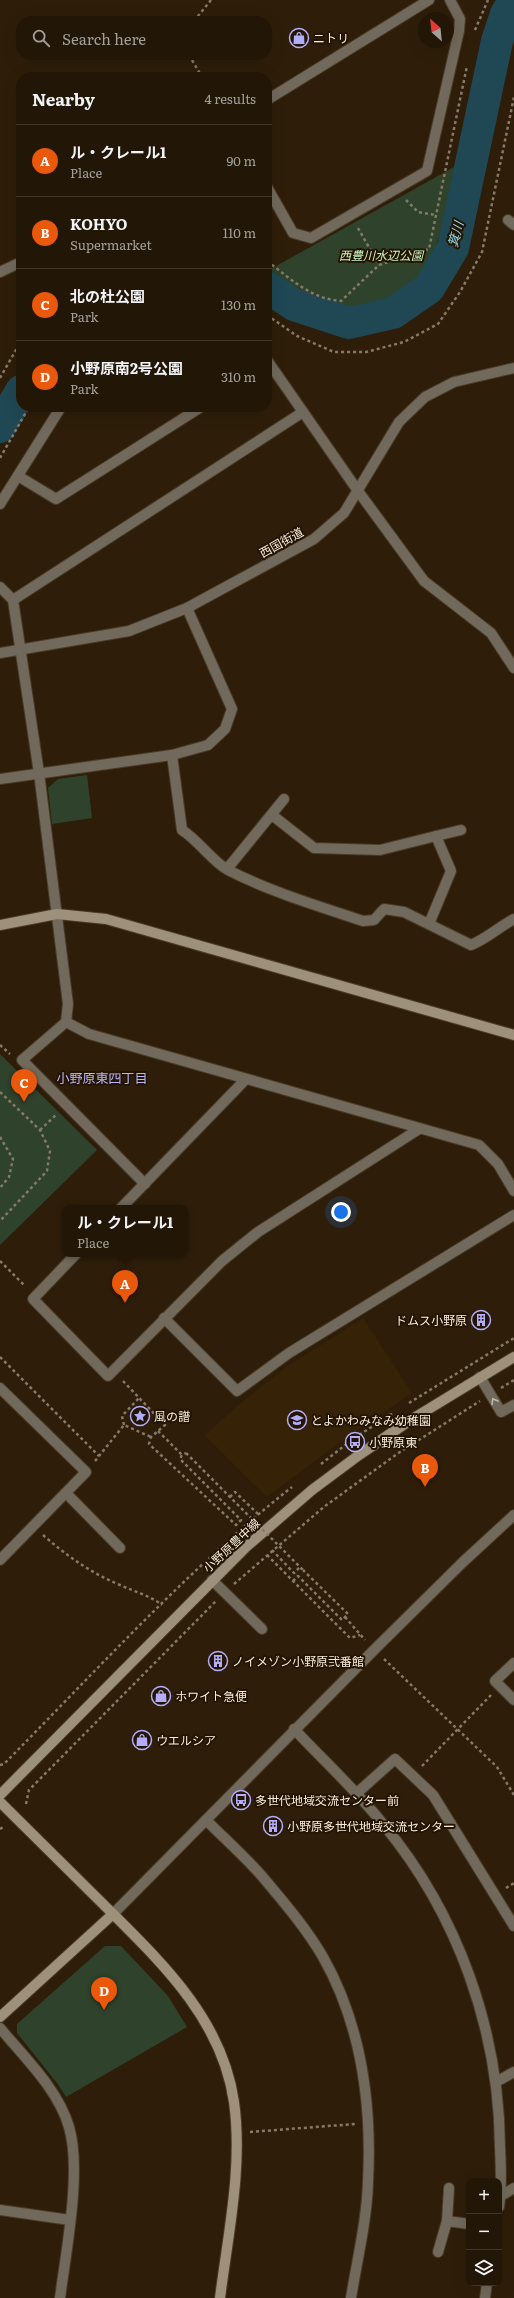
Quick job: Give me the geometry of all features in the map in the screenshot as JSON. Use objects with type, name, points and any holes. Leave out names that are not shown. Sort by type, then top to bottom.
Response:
[{"type":"street","points":[[272,97],[429,0]]},
{"type":"street","points":[[272,196],[293,233],[311,238],[427,171],[459,31],[460,19],[450,0]]},
{"type":"street","points":[[0,272],[16,264]]},
{"type":"street","name":"西国街道","points":[[0,653],[128,631],[187,608],[314,539],[344,513],[399,422],[424,397],[454,382],[514,368]]},
{"type":"street","points":[[272,369],[358,491],[424,581],[491,633],[514,668]]},
{"type":"street","points":[[0,504],[58,412]]},
{"type":"street","points":[[18,476],[56,499],[194,412]]},
{"type":"street","points":[[13,600],[303,412]]},
{"type":"street","points":[[0,587],[13,600],[19,650],[39,773],[68,1004],[66,1022],[22,1060],[145,1184]]},
{"type":"street","points":[[0,779],[172,755],[208,745],[225,729],[232,709],[187,608]]},
{"type":"street","points":[[172,755],[182,830],[193,837],[227,869],[291,896],[363,921],[374,920],[384,909],[404,912],[471,945],[480,941],[497,928],[514,920]]},
{"type":"street","points":[[227,869],[284,799]]},
{"type":"street","points":[[272,815],[314,848],[380,850],[462,830]]},
{"type":"street","points":[[429,924],[451,871],[436,836]]},
{"type":"street","points":[[0,925],[57,914],[106,919],[514,1035]]},
{"type":"street","points":[[66,1022],[89,1034],[479,1145],[498,1164],[514,1191]]},
{"type":"street","points":[[124,1205],[246,1079]]},
{"type":"street","points":[[73,1257],[33,1298],[108,1376],[222,1261],[258,1232],[419,1129]]},
{"type":"street","points":[[164,1318],[237,1391],[289,1353],[514,1215]]},
{"type":"street","name":"小野原豊中線","points":[[0,1795],[212,1580],[252,1542],[312,1490],[409,1420],[514,1357]]},
{"type":"street","points":[[480,1377],[501,1412],[514,1404]]},
{"type":"street","points":[[0,1388],[86,1472],[34,1527],[0,1560]]},
{"type":"street","points":[[66,1493],[120,1548]]},
{"type":"street","points":[[0,2016],[113,1914],[294,1729],[463,1562],[514,1515]]},
{"type":"street","points":[[212,1580],[262,1629]]},
{"type":"street","points":[[514,1663],[495,1681],[514,1700]]},
{"type":"street","points":[[294,1729],[356,1793],[384,1825],[416,1869],[447,1922],[464,1960],[478,1998],[496,2082],[500,2132],[501,2178]]},
{"type":"street","points":[[356,1793],[395,1759],[413,1774],[434,1795],[514,1926]]},
{"type":"street","points":[[0,1802],[178,1981],[204,2018],[224,2063],[234,2102],[237,2149],[232,2208],[220,2298]]},
{"type":"street","points":[[206,1820],[260,1874],[293,1913],[323,1957],[346,2004],[364,2073],[370,2123],[368,2184],[351,2298]]},
{"type":"street","points":[[0,2028],[56,2098],[69,2126],[74,2157],[70,2220],[60,2298]]},
{"type":"street","points":[[496,2082],[514,2072]]},
{"type":"street","points":[[438,2252],[447,2221],[449,2188]]},
{"type":"street","points":[[502,2195],[514,2188]]},
{"type":"street","points":[[0,2210],[70,2220]]},
{"type":"street","points":[[447,2221],[466,2224]]},
{"type":"street","points":[[485,2298],[487,2286]]},
{"type":"path","points":[[198,16],[210,0]]},
{"type":"path","points":[[193,60],[199,72]]},
{"type":"path","points":[[272,319],[296,336],[334,352],[366,352],[404,342],[438,324],[460,292],[482,252],[514,97]]},
{"type":"path","points":[[399,187],[406,200],[418,212],[436,215]]},
{"type":"path","points":[[399,204],[406,200]]},
{"type":"path","points":[[365,224],[358,228],[379,266]]},
{"type":"path","points":[[0,378],[16,350]]},
{"type":"path","points":[[0,458],[26,412]]},
{"type":"path","points":[[0,1092],[40,1130],[50,1151],[47,1171],[0,1221]]},
{"type":"path","points":[[0,1099],[4,1095]]},
{"type":"path","points":[[40,1130],[67,1105]]},
{"type":"path","points":[[0,1137],[13,1159],[9,1177],[0,1188]]},
{"type":"path","points":[[0,1261],[29,1290],[33,1298]]},
{"type":"path","points":[[0,1358],[99,1456]]},
{"type":"path","points":[[108,1376],[120,1378],[165,1425],[151,1437],[150,1444],[167,1462],[176,1467],[236,1524],[238,1522],[243,1528]]},
{"type":"path","points":[[26,1804],[29,1790],[225,1592],[272,1550],[324,1506],[400,1452],[514,1380]]},
{"type":"path","points":[[124,1425],[122,1416],[139,1398]]},
{"type":"path","points":[[86,1472],[124,1425]]},
{"type":"path","points":[[124,1425],[151,1437]]},
{"type":"path","points":[[158,1431],[182,1455]]},
{"type":"path","points":[[182,1455],[186,1453],[348,1614],[342,1620],[298,1576],[293,1581]]},
{"type":"path","points":[[182,1455],[180,1459],[241,1520],[238,1522]]},
{"type":"path","points":[[230,1497],[236,1492],[258,1514]]},
{"type":"path","points":[[34,1527],[65,1554],[87,1569],[120,1585],[151,1597],[162,1605]]},
{"type":"path","points":[[272,1550],[294,1573],[300,1567]]},
{"type":"path","points":[[267,1555],[350,1638],[360,1635],[357,1628],[345,1617]]},
{"type":"path","points":[[382,1656],[497,1767],[514,1795]]},
{"type":"path","points":[[413,1774],[491,1695],[495,1681]]},
{"type":"path","points":[[250,2132],[370,2123]]},
{"type":"shaded area","name":"とよかわみなみ幼稚園","points":[[363,1318],[412,1393],[350,1435],[267,1497],[205,1435],[237,1406],[286,1367]]},
{"type":"green space","name":"西豊川水辺公園","points":[[454,167],[440,234],[434,251],[427,266],[417,279],[398,294],[346,316],[308,298],[272,272],[272,268]]},
{"type":"green space","points":[[87,775],[92,818],[52,824],[48,788],[58,779]]},
{"type":"green space","points":[[0,1054],[97,1150],[0,1245]]},
{"type":"green space","points":[[105,1946],[121,1946],[168,1996],[187,2027],[66,2097],[57,2083],[17,2033],[17,2024]]},
{"type":"waterway","name":"箕川","points":[[272,290],[294,305],[349,323],[393,313],[429,288],[453,248],[497,41],[506,14],[514,1]]},
{"type":"waterway","name":"箕川","points":[[0,427],[16,400]]},
{"type":"place","name":"ニトリ","points":[[299,38]]},
{"type":"place","name":"北の杜公園","points":[[24,1102]]},
{"type":"place","name":"ル・クレール1","points":[[125,1303]]},
{"type":"place","name":"ドムス小野原","points":[[481,1320]]},
{"type":"place","name":"風の譜","points":[[140,1416]]},
{"type":"place","name":"とよかわみなみ幼稚園","points":[[297,1420]]},
{"type":"place","name":"小野原東","points":[[355,1442]]},
{"type":"place","name":"KOHYO","points":[[425,1487]]},
{"type":"place","name":"ノイメゾン小野原弐番館","points":[[218,1661]]},
{"type":"place","name":"ホワイト急便","points":[[161,1696]]},
{"type":"place","name":"ウエルシア","points":[[142,1740]]},
{"type":"place","name":"多世代地域交流センター前","points":[[241,1800]]},
{"type":"place","name":"小野原多世代地域交流センター","points":[[273,1826]]},
{"type":"place","name":"小野原南2号公園","points":[[104,2010]]},
{"type":"district","name":"小野原東四丁目","points":[[102,1077]]}]
